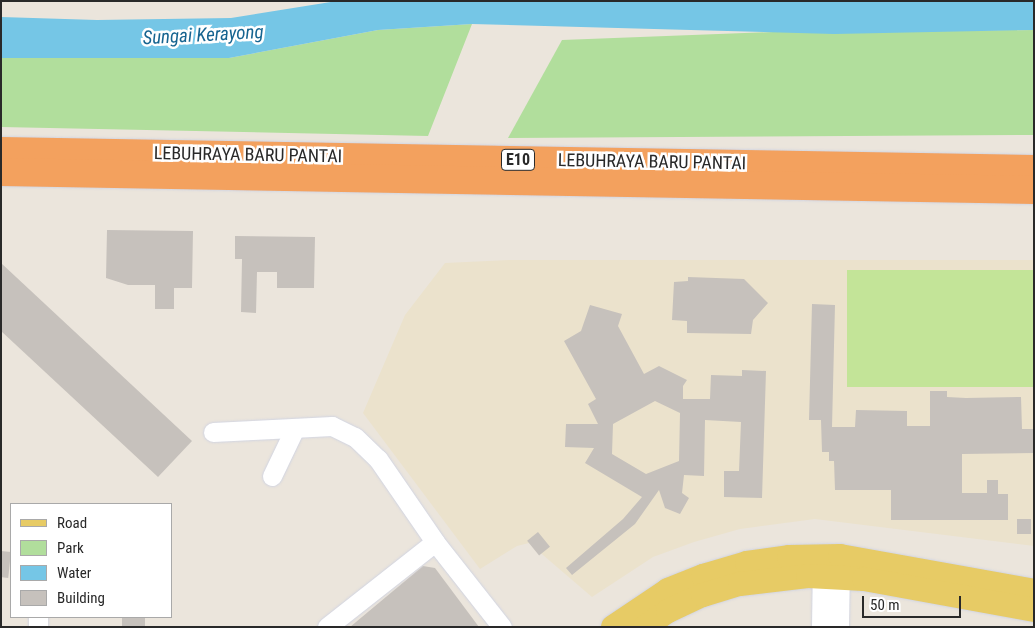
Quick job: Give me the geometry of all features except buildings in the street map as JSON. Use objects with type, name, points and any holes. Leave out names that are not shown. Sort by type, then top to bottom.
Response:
[{"type":"highway","name":"LEBUHRAYA BARU PANTAI","points":[[1,151],[1034,169]]},
{"type":"highway","name":"LEBUHRAYA BARU PANTAI","points":[[1,172],[1034,190]]},
{"type":"main road","points":[[613,627],[668,590],[703,576],[746,563],[831,566],[1034,590]]},
{"type":"main road","points":[[645,627],[668,611],[703,594],[740,584],[831,566],[1034,610]]},
{"type":"street","points":[[213,432],[294,430],[332,426],[356,437],[378,459],[435,542],[502,627]]},
{"type":"street","points":[[272,476],[294,430]]},
{"type":"street","points":[[327,627],[435,542]]},
{"type":"street","points":[[821,627],[831,566]]},
{"type":"street","points":[[831,566],[839,627]]},
{"type":"shaded area","points":[[509,260],[1034,260],[1034,546],[815,519],[740,529],[694,542],[653,557],[592,597],[529,543],[517,546],[480,569],[363,413],[405,315],[445,263]]},
{"type":"green space","points":[[472,24],[428,136],[1,127],[1,58],[229,58],[378,30]]},
{"type":"green space","points":[[1034,30],[1034,135],[508,138],[562,40],[773,32]]},
{"type":"green space","points":[[847,270],[1034,270],[1034,387],[847,387]]},
{"type":"water","name":"Sungai Kerayong","points":[[337,1],[1034,1],[1034,30],[834,34],[472,24],[378,30],[229,58],[1,58],[1,17],[97,20],[231,18]]}]
